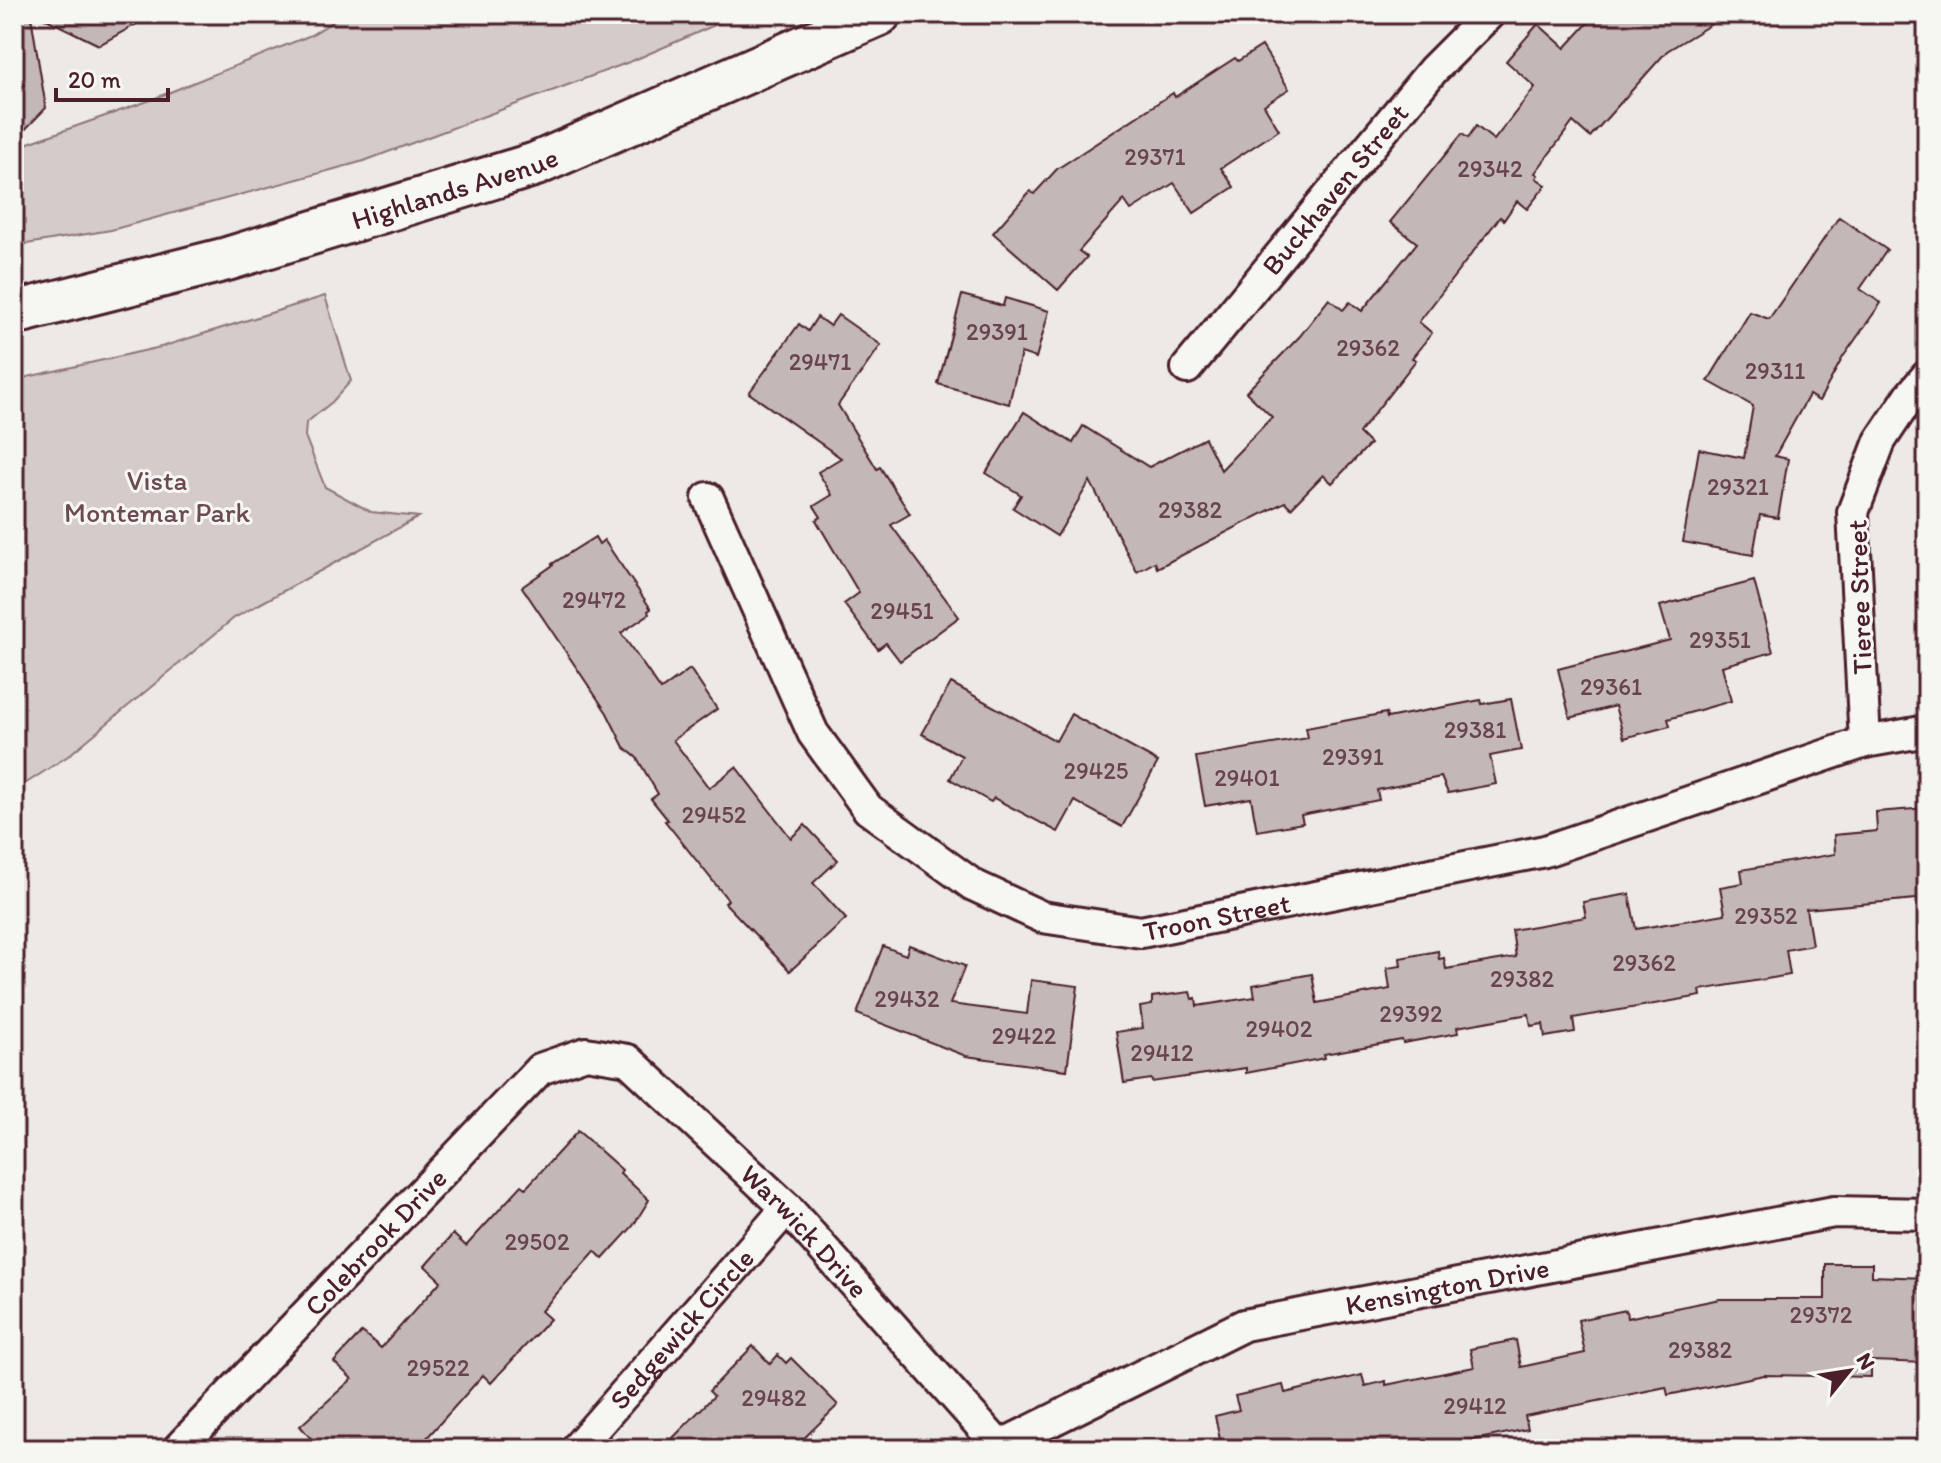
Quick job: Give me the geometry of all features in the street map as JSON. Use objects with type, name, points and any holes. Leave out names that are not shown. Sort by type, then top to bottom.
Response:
[{"type":"main road","name":"Highlands Avenue","points":[[14,313],[227,259],[536,164],[879,14]]},
{"type":"street","name":"Buckhaven Street","points":[[1187,368],[1433,70],[1489,14]]},
{"type":"street","name":"Tieree Street","points":[[1865,742],[1853,512],[1880,441],[1927,376]]},
{"type":"street","name":"Troon Street","points":[[708,498],[813,733],[868,809],[973,885],[1042,917],[1141,932],[1545,851],[1865,742],[1927,731]]},
{"type":"street","name":"Warwick Drive","points":[[586,1053],[628,1060],[787,1208],[996,1447]]},
{"type":"street","name":"Colebrook Drive","points":[[178,1449],[540,1069],[586,1053]]},
{"type":"street","name":"Sedgewick Circle","points":[[576,1449],[787,1208]]},
{"type":"street","name":"Kensington Drive","points":[[996,1447],[1244,1325],[1834,1212],[1927,1214]]},
{"type":"green space","points":[[345,14],[740,14],[632,61],[364,161],[111,230],[14,246],[14,148],[148,101],[311,35]]},
{"type":"green space","name":"Vista Montemar Park","points":[[325,296],[351,381],[306,423],[305,436],[325,487],[371,512],[419,517],[234,618],[68,756],[14,791],[14,380],[161,347]]},
{"type":"building","points":[[36,14],[154,14],[99,45]]},
{"type":"building","points":[[1596,14],[1728,14],[1667,51],[1590,137],[1573,122],[1535,173],[1538,175],[1536,178],[1546,185],[1527,209],[1517,201],[1504,220],[1500,217],[1419,322],[1432,333],[1412,358],[1416,360],[1359,433],[1370,444],[1332,483],[1323,475],[1291,508],[1285,502],[1157,568],[1155,562],[1137,572],[1090,481],[1057,536],[1013,508],[1021,495],[986,473],[1024,412],[1073,443],[1083,426],[1149,467],[1205,438],[1221,470],[1272,417],[1246,392],[1300,336],[1329,299],[1343,310],[1350,302],[1362,311],[1417,243],[1390,222],[1462,134],[1468,138],[1476,126],[1494,140],[1535,87],[1506,61],[1538,24],[1565,48]]},
{"type":"building","points":[[31,16],[46,108],[14,141],[14,17]]},
{"type":"building","points":[[1262,46],[1289,89],[1264,105],[1279,130],[1221,168],[1234,187],[1194,213],[1174,183],[1131,210],[1124,200],[1079,251],[1087,257],[1058,290],[993,233],[1030,191],[1034,194],[1057,169],[1173,93],[1175,97],[1235,58],[1238,61]]},
{"type":"building","points":[[1839,217],[1887,250],[1860,289],[1881,303],[1843,357],[1819,401],[1809,395],[1775,456],[1788,459],[1778,518],[1760,515],[1753,555],[1683,542],[1699,449],[1744,458],[1753,406],[1708,381],[1750,312],[1769,319]]},
{"type":"building","points":[[962,295],[1003,306],[1005,298],[1049,311],[1036,358],[1021,353],[1009,404],[938,384]]},
{"type":"building","points":[[838,315],[881,345],[838,405],[877,469],[880,467],[910,514],[891,525],[959,617],[900,661],[886,643],[878,649],[844,604],[859,593],[816,520],[821,517],[814,506],[832,495],[818,472],[841,458],[749,393],[799,324],[808,331],[817,317],[830,326]]},
{"type":"building","points":[[595,537],[599,544],[604,540],[651,609],[649,614],[621,633],[661,690],[690,669],[717,709],[673,740],[709,788],[736,767],[791,838],[805,825],[838,860],[813,883],[846,919],[790,971],[725,903],[728,900],[665,821],[668,820],[651,799],[658,794],[637,758],[624,747],[607,713],[522,587]]},
{"type":"building","points":[[1754,581],[1773,652],[1722,666],[1731,701],[1668,719],[1670,726],[1624,738],[1615,706],[1570,718],[1558,669],[1670,640],[1660,606]]},
{"type":"building","points":[[951,683],[1056,741],[1071,714],[1158,762],[1122,827],[1075,801],[1058,832],[994,798],[991,802],[950,779],[962,756],[922,734]]},
{"type":"building","points":[[1511,699],[1521,750],[1490,756],[1496,784],[1448,793],[1441,777],[1377,790],[1379,800],[1301,815],[1303,823],[1257,831],[1251,798],[1205,806],[1196,757],[1308,738],[1306,728],[1386,713],[1387,718],[1481,700],[1482,704]]},
{"type":"building","points":[[1927,808],[1927,898],[1806,909],[1812,945],[1786,950],[1790,975],[1700,990],[1701,996],[1573,1018],[1575,1032],[1545,1037],[1543,1024],[1531,1026],[1529,1014],[1457,1027],[1458,1033],[1324,1054],[1325,1058],[1246,1073],[1246,1068],[1152,1082],[1151,1079],[1124,1083],[1116,1032],[1143,1028],[1140,1007],[1152,1005],[1152,997],[1190,992],[1192,999],[1196,998],[1197,1006],[1255,997],[1253,985],[1312,974],[1317,1003],[1390,989],[1387,968],[1401,966],[1400,958],[1438,951],[1439,959],[1444,958],[1446,969],[1516,957],[1512,930],[1586,917],[1583,902],[1629,894],[1636,929],[1725,914],[1720,887],[1743,883],[1741,870],[1835,854],[1834,835],[1877,831],[1876,812]]},
{"type":"building","points":[[909,945],[965,966],[950,1004],[1027,1014],[1031,980],[1078,986],[1067,1070],[966,1056],[857,1014],[883,946],[906,955]]},
{"type":"building","points":[[578,1131],[622,1170],[620,1173],[649,1200],[633,1226],[603,1259],[595,1251],[541,1311],[550,1319],[491,1383],[483,1375],[417,1449],[320,1449],[300,1426],[352,1379],[334,1362],[362,1332],[381,1348],[441,1281],[425,1266],[453,1234],[466,1246],[522,1185],[526,1188]]},
{"type":"building","points":[[1825,1264],[1872,1264],[1872,1276],[1927,1278],[1927,1363],[1871,1361],[1871,1377],[1764,1375],[1668,1395],[1666,1387],[1525,1416],[1528,1429],[1430,1449],[1222,1449],[1215,1416],[1239,1410],[1235,1396],[1283,1385],[1285,1393],[1362,1375],[1365,1386],[1386,1381],[1386,1385],[1474,1367],[1470,1349],[1516,1340],[1521,1367],[1585,1353],[1578,1320],[1626,1310],[1627,1318],[1720,1299],[1825,1299]]},
{"type":"building","points":[[753,1346],[770,1364],[778,1355],[786,1363],[791,1358],[838,1405],[793,1449],[662,1449],[714,1396],[709,1391]]}]
